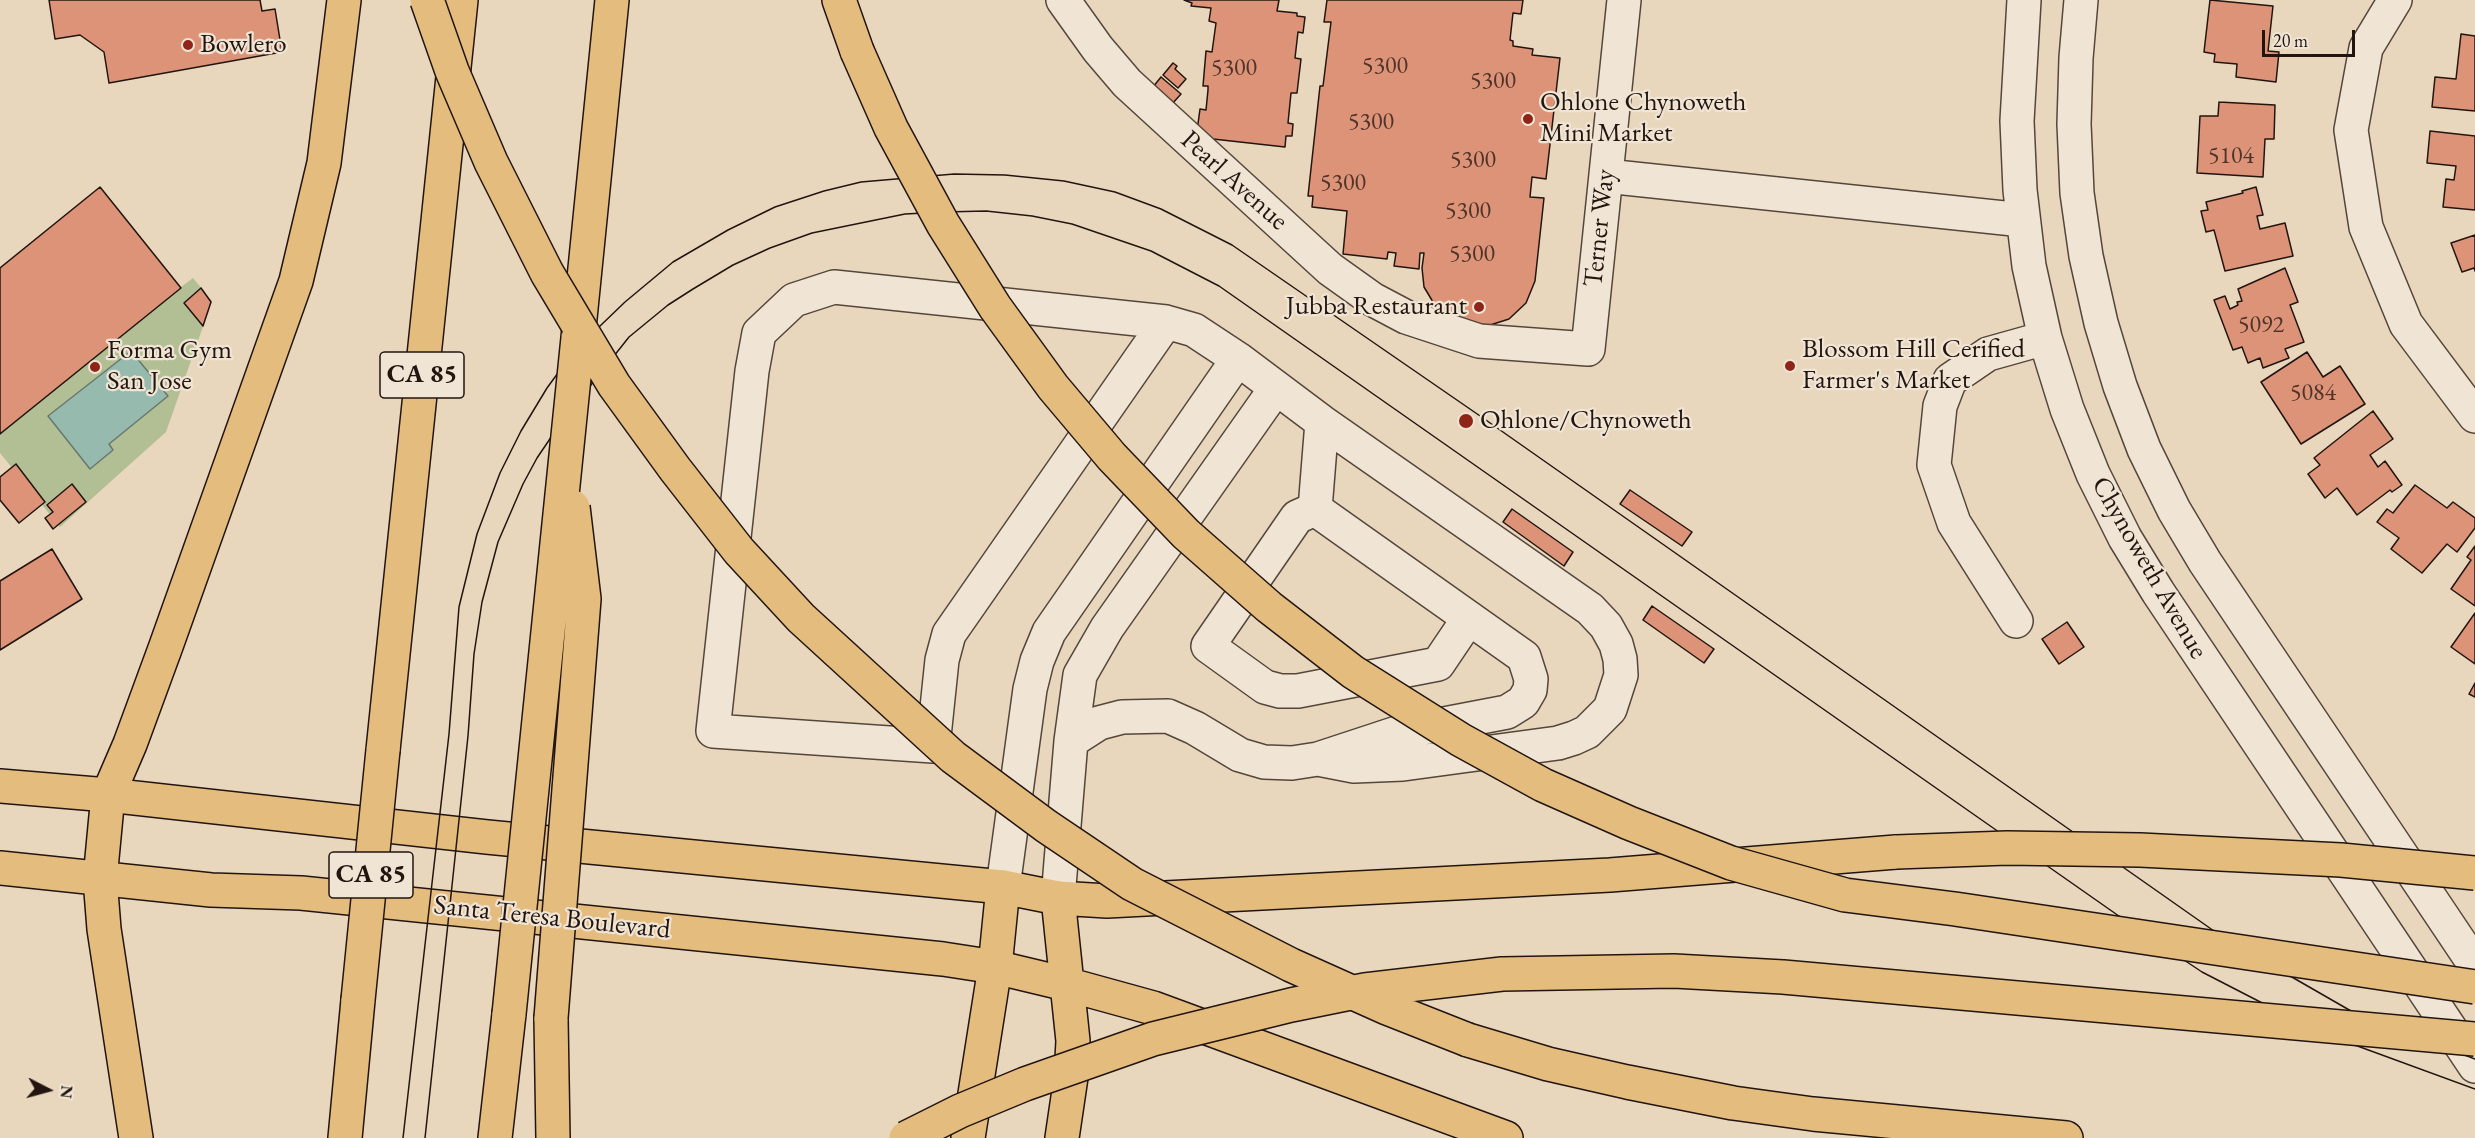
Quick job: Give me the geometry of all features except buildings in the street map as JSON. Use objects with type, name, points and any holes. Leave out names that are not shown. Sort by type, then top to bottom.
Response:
[{"type":"main road","points":[[136,1138],[104,929],[100,879],[108,795],[166,646],[296,281],[324,163],[344,0]]},
{"type":"main road","points":[[427,0],[452,71],[491,162],[547,273],[614,385],[675,469],[739,551],[801,618],[953,758],[1046,826],[1132,884],[1291,965],[1387,1008],[1468,1040],[1548,1064],[1733,1103],[1813,1114],[2066,1138]]},
{"type":"main road","name":"CA 85","points":[[345,1138],[461,0]]},
{"type":"main road","points":[[495,1138],[612,0]]},
{"type":"main road","points":[[839,0],[857,51],[891,128],[943,224],[983,289],[1053,387],[1112,457],[1186,534],[1269,607],[1353,672],[1461,740],[1543,784],[1629,823],[1731,862],[1845,895],[1955,909],[2475,987]]},
{"type":"main road","points":[[553,1138],[551,1018],[584,599],[565,448]]},
{"type":"main road","points":[[0,786],[108,795],[475,836],[1003,887],[1058,898],[1107,901],[1610,875],[1896,852],[2007,848],[2140,850],[2341,860],[2475,873]]},
{"type":"main road","name":"Santa Teresa Boulevard","points":[[0,868],[211,890],[301,893],[944,959],[995,967],[1153,1008],[1506,1138]]},
{"type":"main road","points":[[968,1138],[995,967],[1003,887]]},
{"type":"main road","points":[[1058,898],[1073,1041],[1071,1077],[1062,1138]]},
{"type":"main road","points":[[906,1138],[960,1111],[1025,1084],[1153,1039],[1291,1005],[1365,990],[1502,974],[1674,971],[1783,977],[2475,1039]]},
{"type":"street","name":"Pearl Avenue","points":[[1063,0],[1098,49],[1127,83],[1330,270],[1372,299],[1434,328],[1479,341],[1587,349]]},
{"type":"street","name":"Terner Way","points":[[1587,349],[1624,0]]},
{"type":"street","name":"Chynoweth Avenue","points":[[2024,0],[2017,121],[2020,190],[2029,266],[2045,338],[2067,409],[2093,474],[2125,538],[2192,645],[2475,1066]]},
{"type":"street","name":"Chynoweth Avenue","points":[[2081,0],[2074,124],[2077,193],[2086,256],[2101,323],[2120,386],[2144,449],[2174,510],[2205,562],[2475,965]]},
{"type":"street","points":[[2395,0],[2366,48],[2351,130],[2366,227],[2406,324],[2475,416]]},
{"type":"street","points":[[1606,176],[2024,220]]},
{"type":"street","points":[[1166,322],[949,634],[942,660],[933,746],[713,731],[752,371],[759,333],[794,300],[834,287],[1166,322],[1194,330],[1590,609],[1606,626],[1616,644],[1621,675],[1610,709],[1587,732],[1574,738],[1558,743],[1403,764],[1354,766],[1318,759]]},
{"type":"street","points":[[2016,621],[1954,523],[1934,465],[1940,406],[1950,380],[1988,354],[2045,338]]},
{"type":"street","points":[[1003,887],[1030,689],[1037,661],[1049,632],[1238,359]]},
{"type":"street","points":[[1058,898],[1071,741],[1080,675],[1107,628],[1275,388]]},
{"type":"street","points":[[1315,509],[1322,422]]},
{"type":"street","points":[[1071,741],[1099,723],[1122,717],[1168,717],[1196,729],[1240,755],[1264,762],[1292,763],[1318,759],[1397,734],[1507,712],[1523,702],[1530,690],[1532,679],[1524,657],[1315,509]]},
{"type":"street","points":[[1315,509],[1297,517],[1208,646],[1265,687],[1280,691],[1298,691],[1438,664],[1469,618]]},
{"type":"green space","name":"Forma Gym San Jose","points":[[100,187],[181,287],[193,278],[212,301],[166,432],[60,527],[0,453],[0,268]]},
{"type":"water","points":[[131,351],[168,396],[109,444],[113,450],[90,469],[48,416]]},
{"type":"tram line","points":[[403,1138],[449,734],[459,607],[477,534],[500,473],[521,431],[547,388],[574,351],[625,302],[673,262],[728,230],[775,207],[824,191],[861,182],[954,174],[1005,175],[1064,181],[1115,192],[1161,209],[1232,245],[1483,418],[2224,938],[2351,1011],[2475,1059]]},
{"type":"tram line","points":[[425,1138],[468,736],[474,654],[482,602],[498,542],[537,458],[560,424],[629,337],[668,305],[693,289],[733,265],[770,248],[812,233],[905,214],[944,212],[986,211],[1032,216],[1072,224],[1151,251],[1219,286],[2202,972],[2270,1007],[2352,1044],[2475,1089]]},
{"type":"place","name":"Bowlero","points":[[188,45]]},
{"type":"place","name":"Ohlone Chynoweth Mini Market","points":[[1528,119]]},
{"type":"place","name":"Jubba Restaurant","points":[[1479,307]]},
{"type":"place","name":"Blossom Hill Cerified Farmer's Market","points":[[1790,366]]},
{"type":"place","name":"Forma Gym San Jose","points":[[95,367]]},
{"type":"place","name":"Ohlone/Chynoweth","points":[[1466,421]]}]
